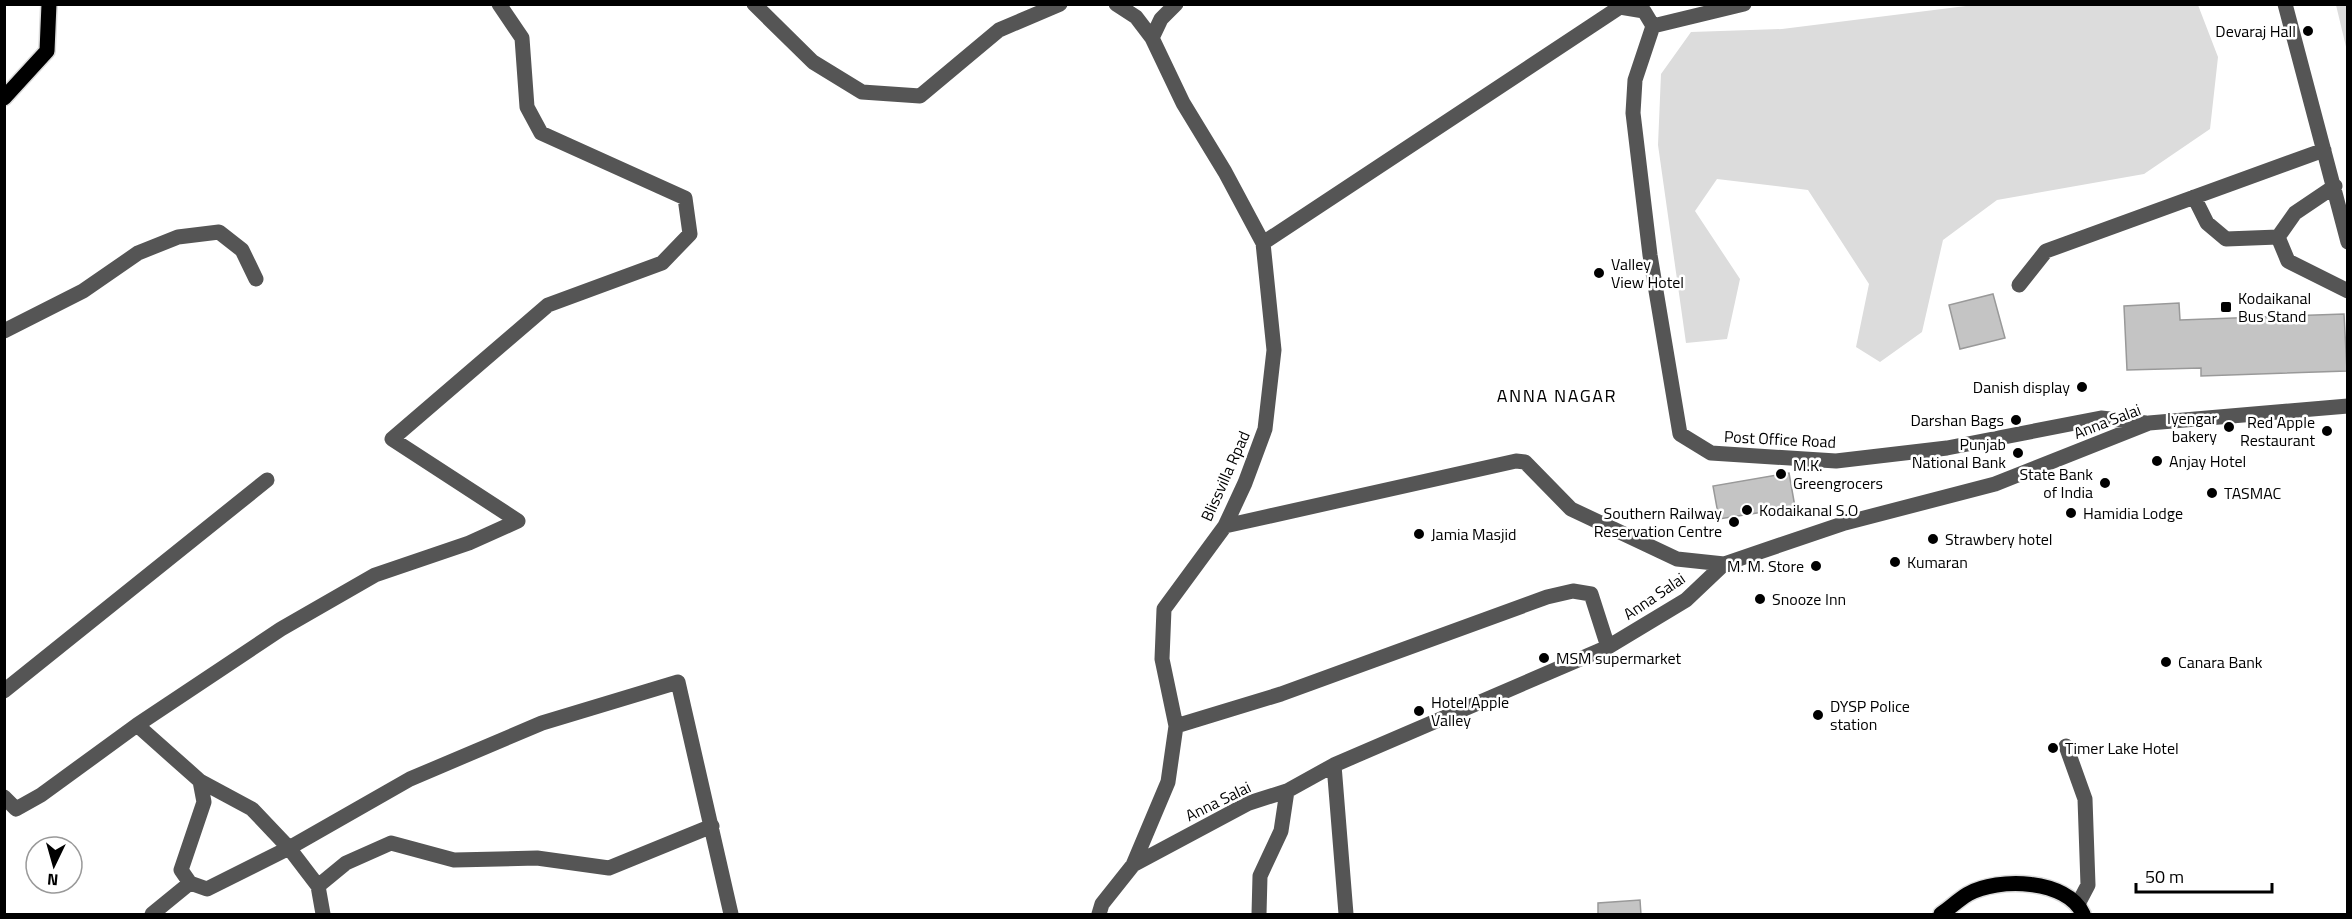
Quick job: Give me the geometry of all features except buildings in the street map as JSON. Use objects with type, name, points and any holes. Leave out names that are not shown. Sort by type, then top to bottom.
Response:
[{"type":"main road","points":[[4,98],[46,51],[49,4]]},
{"type":"main road","points":[[1941,915],[1969,893],[2014,883],[2054,889],[2080,909]]},
{"type":"street","points":[[4,797],[10,813],[41,795],[137,725],[280,629],[375,575],[470,543],[518,521],[392,439],[548,304],[662,263],[690,234],[685,198],[541,133],[527,107],[522,38],[499,4]]},
{"type":"street","points":[[754,4],[813,62],[862,92],[920,96],[999,30],[1060,4]]},
{"type":"street","name":"Blissvilla Rpad","points":[[1116,4],[1136,17],[1152,38],[1183,103],[1225,172],[1263,243],[1274,350],[1265,429],[1225,526],[1164,609],[1162,659],[1176,726],[1168,782],[1133,865]]},
{"type":"street","points":[[1152,38],[1161,19],[1176,4]]},
{"type":"street","points":[[1263,243],[1620,7],[1644,11],[1653,26],[1720,7],[1744,4]]},
{"type":"street","points":[[2285,4],[2348,242]]},
{"type":"street","name":"Post Office Road","points":[[1653,26],[1635,80],[1633,113],[1650,255],[1680,434],[1711,453],[1836,461],[1947,448],[2101,418],[2149,423]]},
{"type":"street","points":[[2019,285],[2046,251],[2324,150]]},
{"type":"street","points":[[2278,237],[2295,213],[2335,186]]},
{"type":"street","points":[[2194,197],[2207,223],[2226,239],[2278,237]]},
{"type":"street","points":[[4,331],[83,291],[138,253],[178,237],[219,232],[242,250],[256,279]]},
{"type":"street","points":[[2278,237],[2288,261],[2348,291]]},
{"type":"street","name":"Anna Salai","points":[[1099,915],[1102,904],[1133,865],[1249,802],[1287,791],[1334,765],[1608,647],[1686,600],[1724,564],[1845,523],[1995,484],[2149,423],[2348,406]]},
{"type":"street","points":[[1225,526],[1516,461],[1525,462],[1571,509],[1677,559],[1724,564]]},
{"type":"street","points":[[4,691],[267,480]]},
{"type":"street","points":[[1176,726],[1281,694],[1547,597],[1572,591],[1591,594],[1608,647]]},
{"type":"street","points":[[200,781],[204,801],[181,870],[190,883],[207,889],[290,848],[421,774],[542,723],[678,682],[731,915]]},
{"type":"street","points":[[137,725],[200,781],[252,809],[290,848],[318,886],[323,915]]},
{"type":"street","points":[[2066,746],[2085,799],[2088,885],[2080,909]]},
{"type":"street","points":[[1334,765],[1346,915]]},
{"type":"street","points":[[1259,915],[1260,876],[1281,831],[1287,791]]},
{"type":"street","points":[[318,886],[346,863],[391,843],[454,860],[537,858],[609,867],[712,826]]},
{"type":"street","points":[[152,915],[190,883]]},
{"type":"shaded area","points":[[1982,4],[2198,5],[2218,57],[2210,129],[2144,174],[1997,200],[1943,240],[1922,332],[1880,362],[1856,347],[1869,284],[1808,190],[1717,179],[1695,211],[1740,279],[1727,339],[1686,343],[1658,145],[1661,74],[1691,32],[1782,29]]},
{"type":"shaded area","points":[[2336,5],[2347,5],[2347,51]]},
{"type":"place","name":"Devaraj Hall","points":[[2308,31]]},
{"type":"place","name":"Valley View Hotel","points":[[1599,273]]},
{"type":"place","name":"Kodaikanal Bus Stand","points":[[2226,307]]},
{"type":"place","name":"Danish display","points":[[2082,387]]},
{"type":"place","name":"Darshan Bags","points":[[2016,420]]},
{"type":"place","name":"Iyengar bakery","points":[[2229,427]]},
{"type":"place","name":"Red Apple Restaurant","points":[[2327,431]]},
{"type":"place","name":"Punjab National Bank","points":[[2018,453]]},
{"type":"place","name":"Anjay Hotel","points":[[2157,461]]},
{"type":"place","name":"M.K. Greengrocers","points":[[1781,474]]},
{"type":"place","name":"State Bank of India","points":[[2105,483]]},
{"type":"place","name":"TASMAC","points":[[2212,493]]},
{"type":"place","name":"Kodaikanal S.O","points":[[1747,510]]},
{"type":"place","name":"Hamidia Lodge","points":[[2071,513]]},
{"type":"place","name":"Southern Railway Reservation Centre","points":[[1734,522]]},
{"type":"place","name":"Jamia Masjid","points":[[1419,534]]},
{"type":"place","name":"Strawbery hotel","points":[[1933,539]]},
{"type":"place","name":"Kumaran","points":[[1895,562]]},
{"type":"place","name":"M. M. Store","points":[[1816,566]]},
{"type":"place","name":"Snooze Inn","points":[[1760,599]]},
{"type":"place","name":"MSM supermarket","points":[[1544,658]]},
{"type":"place","name":"Canara Bank","points":[[2166,662]]},
{"type":"place","name":"Hotel Apple Valley","points":[[1419,711]]},
{"type":"place","name":"DYSP Police station","points":[[1818,715]]},
{"type":"place","name":"Timer Lake Hotel","points":[[2053,748]]},
{"type":"district","name":"ANNA NAGAR","points":[[1557,395]]}]
